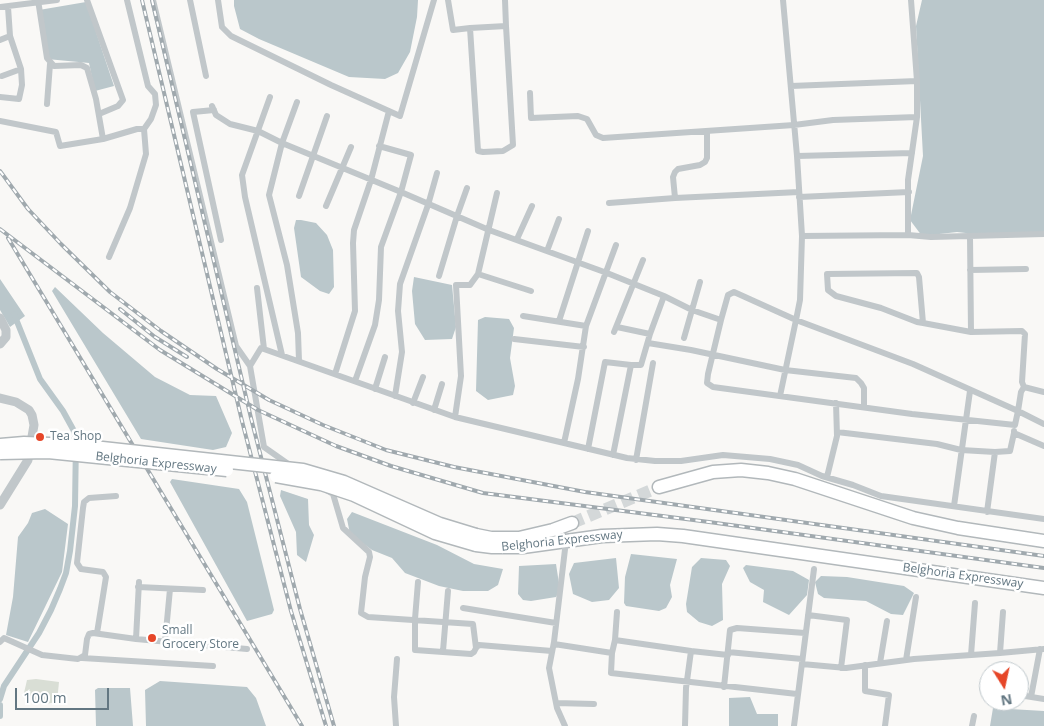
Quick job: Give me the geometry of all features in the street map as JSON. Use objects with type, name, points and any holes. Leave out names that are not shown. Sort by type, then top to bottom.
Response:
[{"type":"highway","name":"Belghoria Expressway","points":[[0,445],[24,443],[74,445],[302,470],[344,482],[476,540],[519,538],[553,530],[572,523]]},
{"type":"highway","name":"Belghoria Expressway","points":[[0,454],[48,452],[290,477],[354,495],[435,533],[523,547],[602,536],[633,534],[683,536],[1044,588]]},
{"type":"highway","points":[[660,487],[713,472],[741,470],[768,472],[913,518],[958,528],[1044,540]]},
{"type":"street","points":[[0,7],[57,0]]},
{"type":"street","points":[[87,0],[123,100],[118,106],[99,114]]},
{"type":"street","points":[[109,257],[130,208],[146,154],[144,129],[151,119],[156,105],[155,94],[148,86],[127,0]]},
{"type":"street","points":[[153,0],[236,346],[250,366],[264,447],[333,494],[343,528],[369,552],[370,558],[365,577],[360,613],[368,617],[473,624],[476,648]]},
{"type":"street","points":[[190,0],[206,76]]},
{"type":"street","points":[[218,0],[222,27],[231,36],[388,113],[400,116],[434,0]]},
{"type":"street","points":[[448,0],[453,30],[506,26]]},
{"type":"street","points":[[470,28],[478,151],[502,151],[514,145],[505,0]]},
{"type":"street","points":[[780,396],[800,300],[802,236],[784,0]]},
{"type":"street","points":[[908,235],[908,180],[917,117],[917,80],[911,0]]},
{"type":"street","points":[[38,1],[45,52],[50,64],[47,104]]},
{"type":"street","points":[[0,97],[19,99],[23,77],[10,36],[8,7]]},
{"type":"street","points":[[0,40],[10,36]]},
{"type":"street","points":[[50,64],[60,67],[81,65],[87,68],[99,114],[103,139]]},
{"type":"street","points":[[2,76],[21,69]]},
{"type":"street","points":[[791,86],[917,80]]},
{"type":"street","points":[[530,93],[531,118],[578,116],[587,119],[596,135],[604,138],[794,125],[833,120],[917,117]]},
{"type":"street","points":[[270,97],[243,170],[243,188],[282,355]]},
{"type":"street","points":[[297,102],[282,143],[269,195],[287,265],[298,333],[299,361]]},
{"type":"street","points":[[221,240],[193,112],[213,108],[216,114],[230,124],[258,131],[282,143],[489,230],[607,273],[664,296],[692,310],[721,320]]},
{"type":"street","points":[[335,374],[356,311],[354,230],[371,180],[388,113]]},
{"type":"street","points":[[180,118],[194,116]]},
{"type":"street","points":[[299,196],[327,116]]},
{"type":"street","points":[[0,121],[56,132],[60,146],[103,139],[137,129],[144,129]]},
{"type":"street","points":[[675,198],[672,177],[678,169],[700,165],[705,162],[707,158],[708,131]]},
{"type":"street","points":[[356,381],[375,325],[379,300],[381,247],[412,155],[379,146]]},
{"type":"street","points":[[326,206],[352,147]]},
{"type":"street","points":[[797,156],[912,153]]},
{"type":"street","points":[[395,396],[402,352],[398,311],[400,284],[428,205],[437,173]]},
{"type":"street","points":[[438,276],[467,188]]},
{"type":"street","points":[[609,203],[675,198],[909,192]]},
{"type":"street","points":[[455,417],[462,376],[456,285],[470,285],[478,274],[497,193]]},
{"type":"street","points":[[517,240],[532,206]]},
{"type":"street","points":[[547,251],[559,219]]},
{"type":"street","points":[[559,321],[588,231]]},
{"type":"street","points":[[802,236],[908,235],[931,237],[1044,234]]},
{"type":"street","points":[[970,236],[971,332]]},
{"type":"street","points":[[564,443],[572,415],[586,326],[616,245]]},
{"type":"street","points":[[643,260],[615,330],[650,334]]},
{"type":"street","points":[[970,270],[1026,269]]},
{"type":"street","points":[[837,432],[937,444],[961,450],[1010,451],[1022,390],[1026,338],[1024,332],[971,332],[923,323],[881,308],[836,296],[828,290],[826,274],[917,273],[919,277],[923,323]]},
{"type":"street","points":[[478,274],[531,290]]},
{"type":"street","points":[[684,338],[700,282]]},
{"type":"street","points":[[257,288],[264,349]]},
{"type":"street","points":[[1015,425],[714,387],[707,383],[728,295],[734,292],[913,364],[1018,409],[1044,424]]},
{"type":"street","points":[[588,449],[605,362],[641,365],[664,296]]},
{"type":"street","points":[[523,316],[586,326]]},
{"type":"street","points":[[0,318],[6,330],[6,336],[0,344]]},
{"type":"street","points":[[514,340],[584,346]]},
{"type":"street","points":[[648,343],[692,350],[712,356],[785,370],[856,378],[864,388],[864,406]]},
{"type":"street","points":[[250,366],[260,348],[455,417],[613,455],[636,460],[681,461],[723,455],[770,459],[798,465],[881,496],[1044,519]]},
{"type":"street","points":[[375,389],[385,357]]},
{"type":"street","points":[[636,460],[653,363]]},
{"type":"street","points":[[613,455],[631,365]]},
{"type":"street","points":[[413,403],[423,377]]},
{"type":"street","points":[[434,410],[442,384]]},
{"type":"street","points":[[954,506],[970,390]]},
{"type":"street","points":[[1022,390],[1044,392]]},
{"type":"street","points":[[0,398],[16,402],[29,410],[34,426],[28,460],[0,505]]},
{"type":"street","points":[[826,477],[837,432],[836,403]]},
{"type":"street","points":[[1014,433],[1044,446]]},
{"type":"street","points":[[986,512],[994,452]]},
{"type":"street","points":[[708,457],[713,472]]},
{"type":"street","points":[[97,633],[106,577],[103,572],[81,569],[77,563],[83,508],[84,502],[89,498],[116,496]]},
{"type":"street","points":[[566,540],[549,668],[556,703],[566,726]]},
{"type":"street","points":[[794,726],[814,569]]},
{"type":"street","points":[[418,582],[415,650],[471,654],[479,645],[612,653]]},
{"type":"street","points":[[136,639],[139,584],[170,590],[203,590]]},
{"type":"street","points":[[165,642],[170,590]]},
{"type":"street","points":[[443,651],[448,591]]},
{"type":"street","points":[[906,660],[916,597]]},
{"type":"street","points":[[971,655],[975,603]]},
{"type":"street","points":[[463,608],[556,623]]},
{"type":"street","points":[[617,612],[611,673],[797,694]]},
{"type":"street","points":[[1000,653],[1003,612]]},
{"type":"street","points":[[808,615],[847,620],[841,668]]},
{"type":"street","points":[[880,663],[886,621]]},
{"type":"street","points":[[724,687],[730,632],[733,628],[805,633]]},
{"type":"street","points":[[82,658],[85,655],[88,637],[97,633],[136,639],[247,649]]},
{"type":"street","points":[[0,642],[4,638],[33,652],[47,656],[213,666]]},
{"type":"street","points":[[615,640],[691,651],[802,662],[841,668],[906,660],[1042,649],[1031,698],[1044,699]]},
{"type":"street","points":[[685,726],[686,681],[691,651]]},
{"type":"street","points":[[396,726],[394,698],[398,659]]},
{"type":"street","points":[[865,666],[865,691],[889,694],[884,726]]},
{"type":"street","points":[[556,703],[594,704]]},
{"type":"street","points":[[972,726],[974,716]]},
{"type":"shaded area","points":[[234,0],[418,0],[417,17],[410,52],[398,73],[385,79],[349,77],[259,39],[240,29]]},
{"type":"shaded area","points":[[922,0],[1044,0],[1044,235],[1000,237],[957,232],[922,236],[910,220],[923,156],[916,26]]},
{"type":"shaded area","points":[[86,2],[114,86],[95,91],[89,63],[47,59],[39,10]]},
{"type":"shaded area","points":[[296,220],[316,223],[327,235],[333,250],[334,287],[329,294],[320,291],[301,277],[294,228]]},
{"type":"shaded area","points":[[414,277],[452,285],[456,327],[452,339],[425,340],[415,324],[412,291]]},
{"type":"shaded area","points":[[0,279],[25,316],[10,327],[0,310]]},
{"type":"shaded area","points":[[55,287],[103,333],[155,377],[190,395],[216,396],[232,433],[226,447],[213,450],[141,439],[52,291]]},
{"type":"shaded area","points":[[485,317],[509,319],[514,328],[510,358],[515,386],[513,395],[488,400],[476,391],[478,320]]},
{"type":"shaded area","points":[[172,479],[239,489],[247,502],[274,610],[272,614],[247,621],[170,482]]},
{"type":"shaded area","points":[[281,490],[308,499],[309,525],[314,535],[306,562],[297,555],[296,532],[280,496]]},
{"type":"shaded area","points":[[45,509],[68,524],[62,572],[28,642],[6,635],[13,597],[18,537],[28,523],[32,513]]},
{"type":"shaded area","points":[[352,512],[437,545],[474,564],[503,569],[498,585],[488,591],[463,591],[439,586],[405,573],[392,558],[372,550],[350,534],[347,519]]},
{"type":"shaded area","points":[[631,554],[677,559],[670,585],[672,597],[666,608],[659,611],[626,606],[624,603],[625,577]]},
{"type":"shaded area","points":[[616,558],[619,588],[609,600],[592,602],[573,594],[569,574],[574,563]]},
{"type":"shaded area","points":[[701,558],[726,560],[730,566],[722,584],[723,620],[712,626],[699,622],[687,612],[686,604],[692,567]]},
{"type":"shaded area","points":[[556,564],[560,590],[556,597],[531,601],[523,600],[518,594],[519,566]]},
{"type":"shaded area","points":[[746,565],[793,571],[809,580],[807,595],[789,615],[763,602],[764,590],[750,582],[743,568]]},
{"type":"shaded area","points":[[821,576],[847,577],[904,586],[914,593],[903,615],[891,614],[866,601],[824,598],[818,594],[815,582]]},
{"type":"shaded area","points":[[36,679],[59,682],[57,702],[45,704],[28,699],[24,693],[27,680]]},
{"type":"shaded area","points":[[160,681],[247,687],[256,698],[266,726],[146,726],[145,690]]},
{"type":"shaded area","points":[[98,688],[130,688],[133,726],[96,726],[95,690]]},
{"type":"shaded area","points":[[750,697],[757,714],[778,714],[778,726],[729,726],[729,698]]},
{"type":"shaded area","points":[[992,711],[1044,711],[1044,726],[990,726]]},
{"type":"waterway","points":[[0,699],[4,686],[39,633],[60,589],[66,573],[70,551],[75,506],[76,439],[74,431],[63,411],[40,379],[14,314]]},
{"type":"waterway","points":[[0,705],[0,716]]},
{"type":"tunnel","points":[[572,523],[659,487]]},
{"type":"railway","points":[[142,0],[242,421],[291,611],[326,726]]},
{"type":"railway","points":[[152,0],[251,418],[300,609],[334,726]]},
{"type":"railway","points":[[0,171],[28,209],[61,244],[110,292],[161,331],[217,369],[269,400],[323,425],[386,450],[454,467],[585,492],[1044,556]]},
{"type":"railway","points":[[0,229],[160,350],[258,410],[336,446],[391,466],[483,493],[1044,568]]},
{"type":"railway","points":[[8,238],[302,726]]},
{"type":"railway","points":[[120,309],[155,337],[187,357]]},
{"type":"place","name":"Tea Shop","points":[[40,437]]},
{"type":"place","name":"Small Grocery Store","points":[[152,638]]}]
